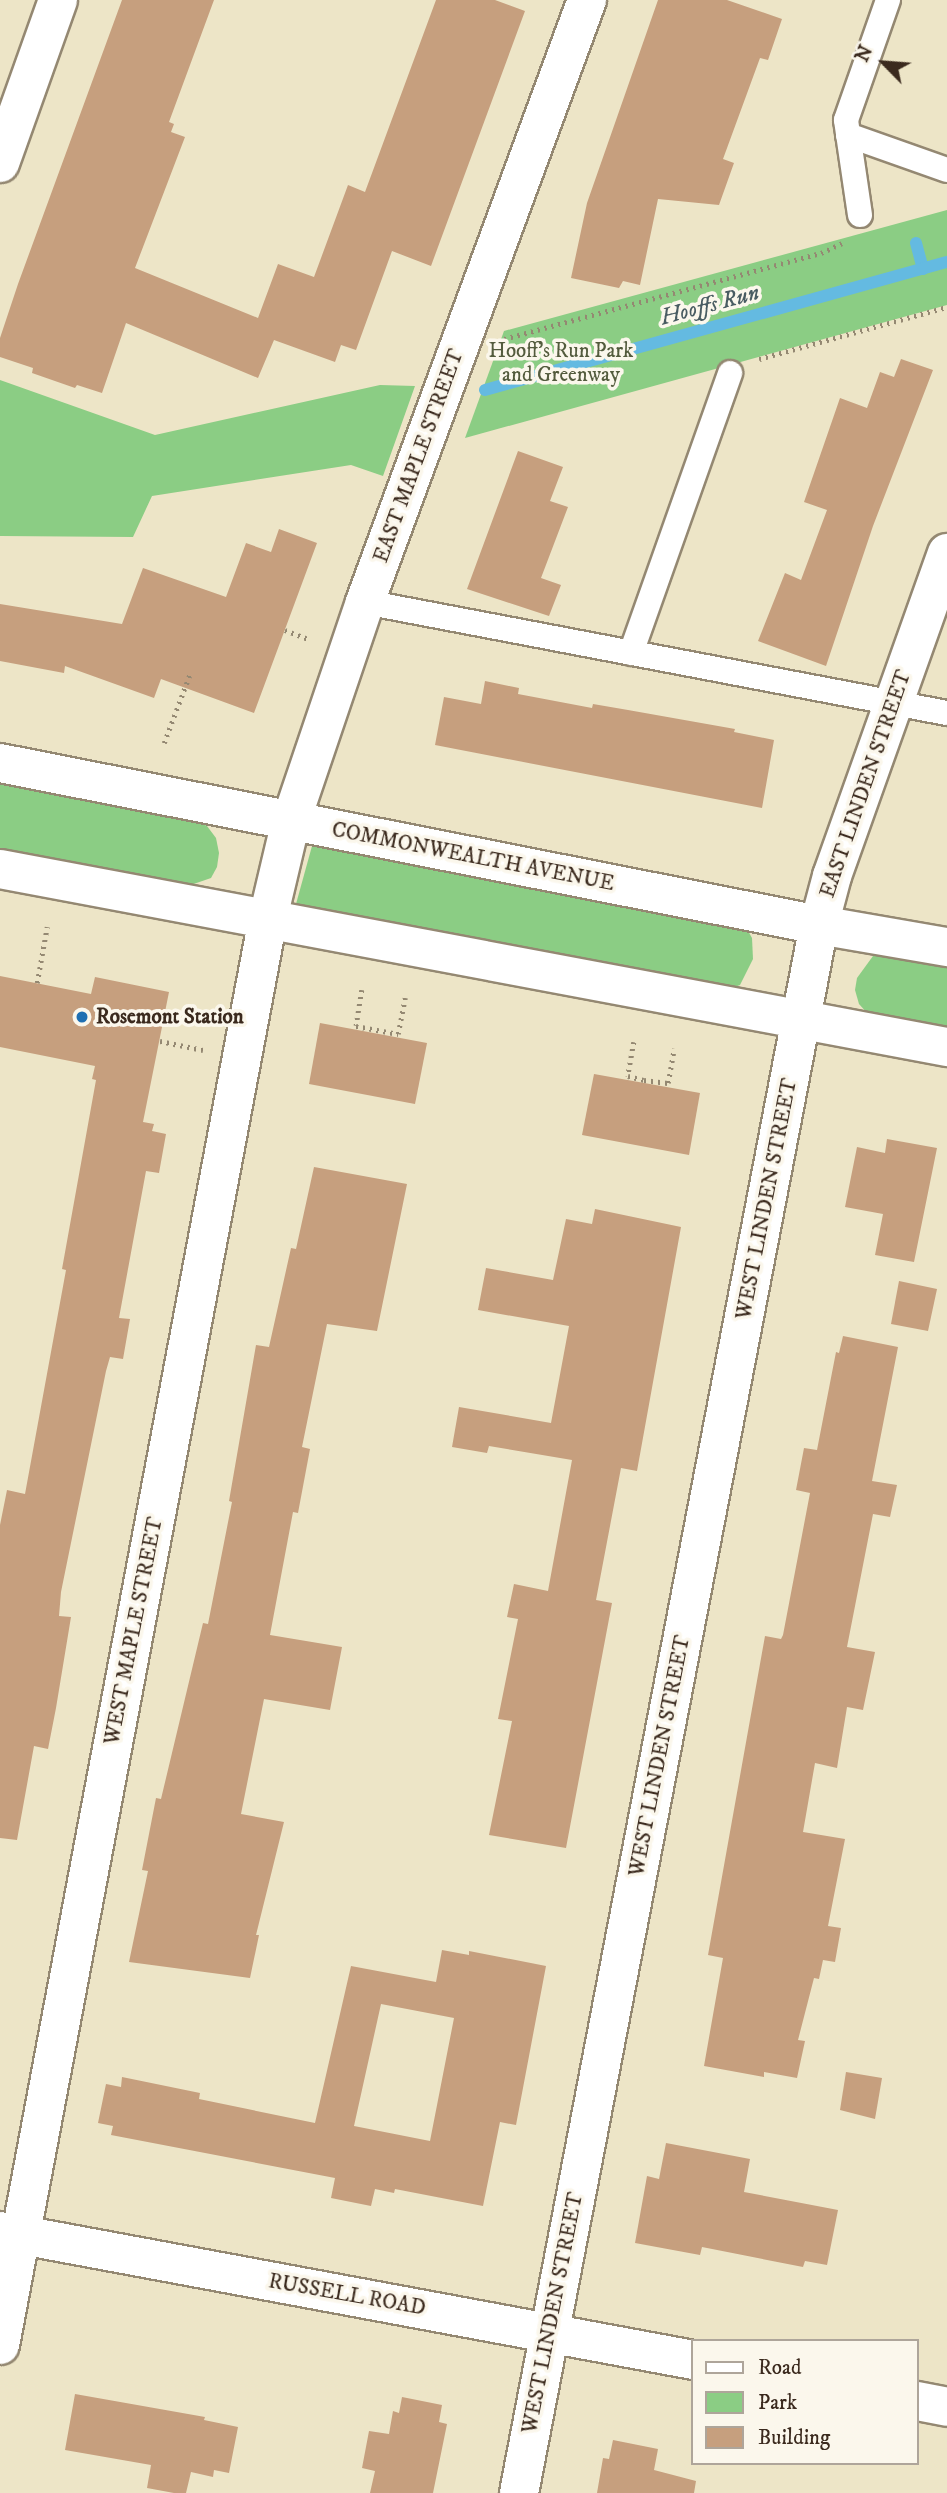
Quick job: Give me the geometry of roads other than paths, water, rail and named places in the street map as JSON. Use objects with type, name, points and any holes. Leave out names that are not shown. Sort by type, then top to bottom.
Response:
[{"type":"street","points":[[0,163],[58,0]]},
{"type":"street","name":"EAST MAPLE STREET","points":[[268,918],[291,821],[365,602],[587,0]]},
{"type":"street","name":"EAST LINDEN STREET","points":[[802,1019],[819,925],[832,876],[947,552]]},
{"type":"street","name":"COMMONWEALTH AVENUE","points":[[0,762],[819,925],[947,947]]},
{"type":"street","points":[[0,869],[947,1047]]},
{"type":"street","name":"WEST MAPLE STREET","points":[[0,2345],[11,2233],[268,918]]},
{"type":"street","name":"WEST LINDEN STREET","points":[[519,2493],[802,1019]]},
{"type":"street","name":"RUSSELL ROAD","points":[[11,2233],[692,2360]]},
{"type":"street","points":[[919,2401],[947,2407]]},
{"type":"lane","points":[[854,226],[846,120],[888,0]]},
{"type":"lane","points":[[848,135],[947,170]]},
{"type":"lane","points":[[631,653],[730,373]]},
{"type":"lane","points":[[365,602],[947,713]]},
{"type":"waterway","points":[[916,243],[923,269]]},
{"type":"waterway","name":"Hooffs Run","points":[[485,390],[947,262]]},
{"type":"place","name":"Rosemont Station","points":[[82,1017]]},
{"type":"park label","name":"Hooff's Run Park and Greenway","points":[[561,363]]}]
